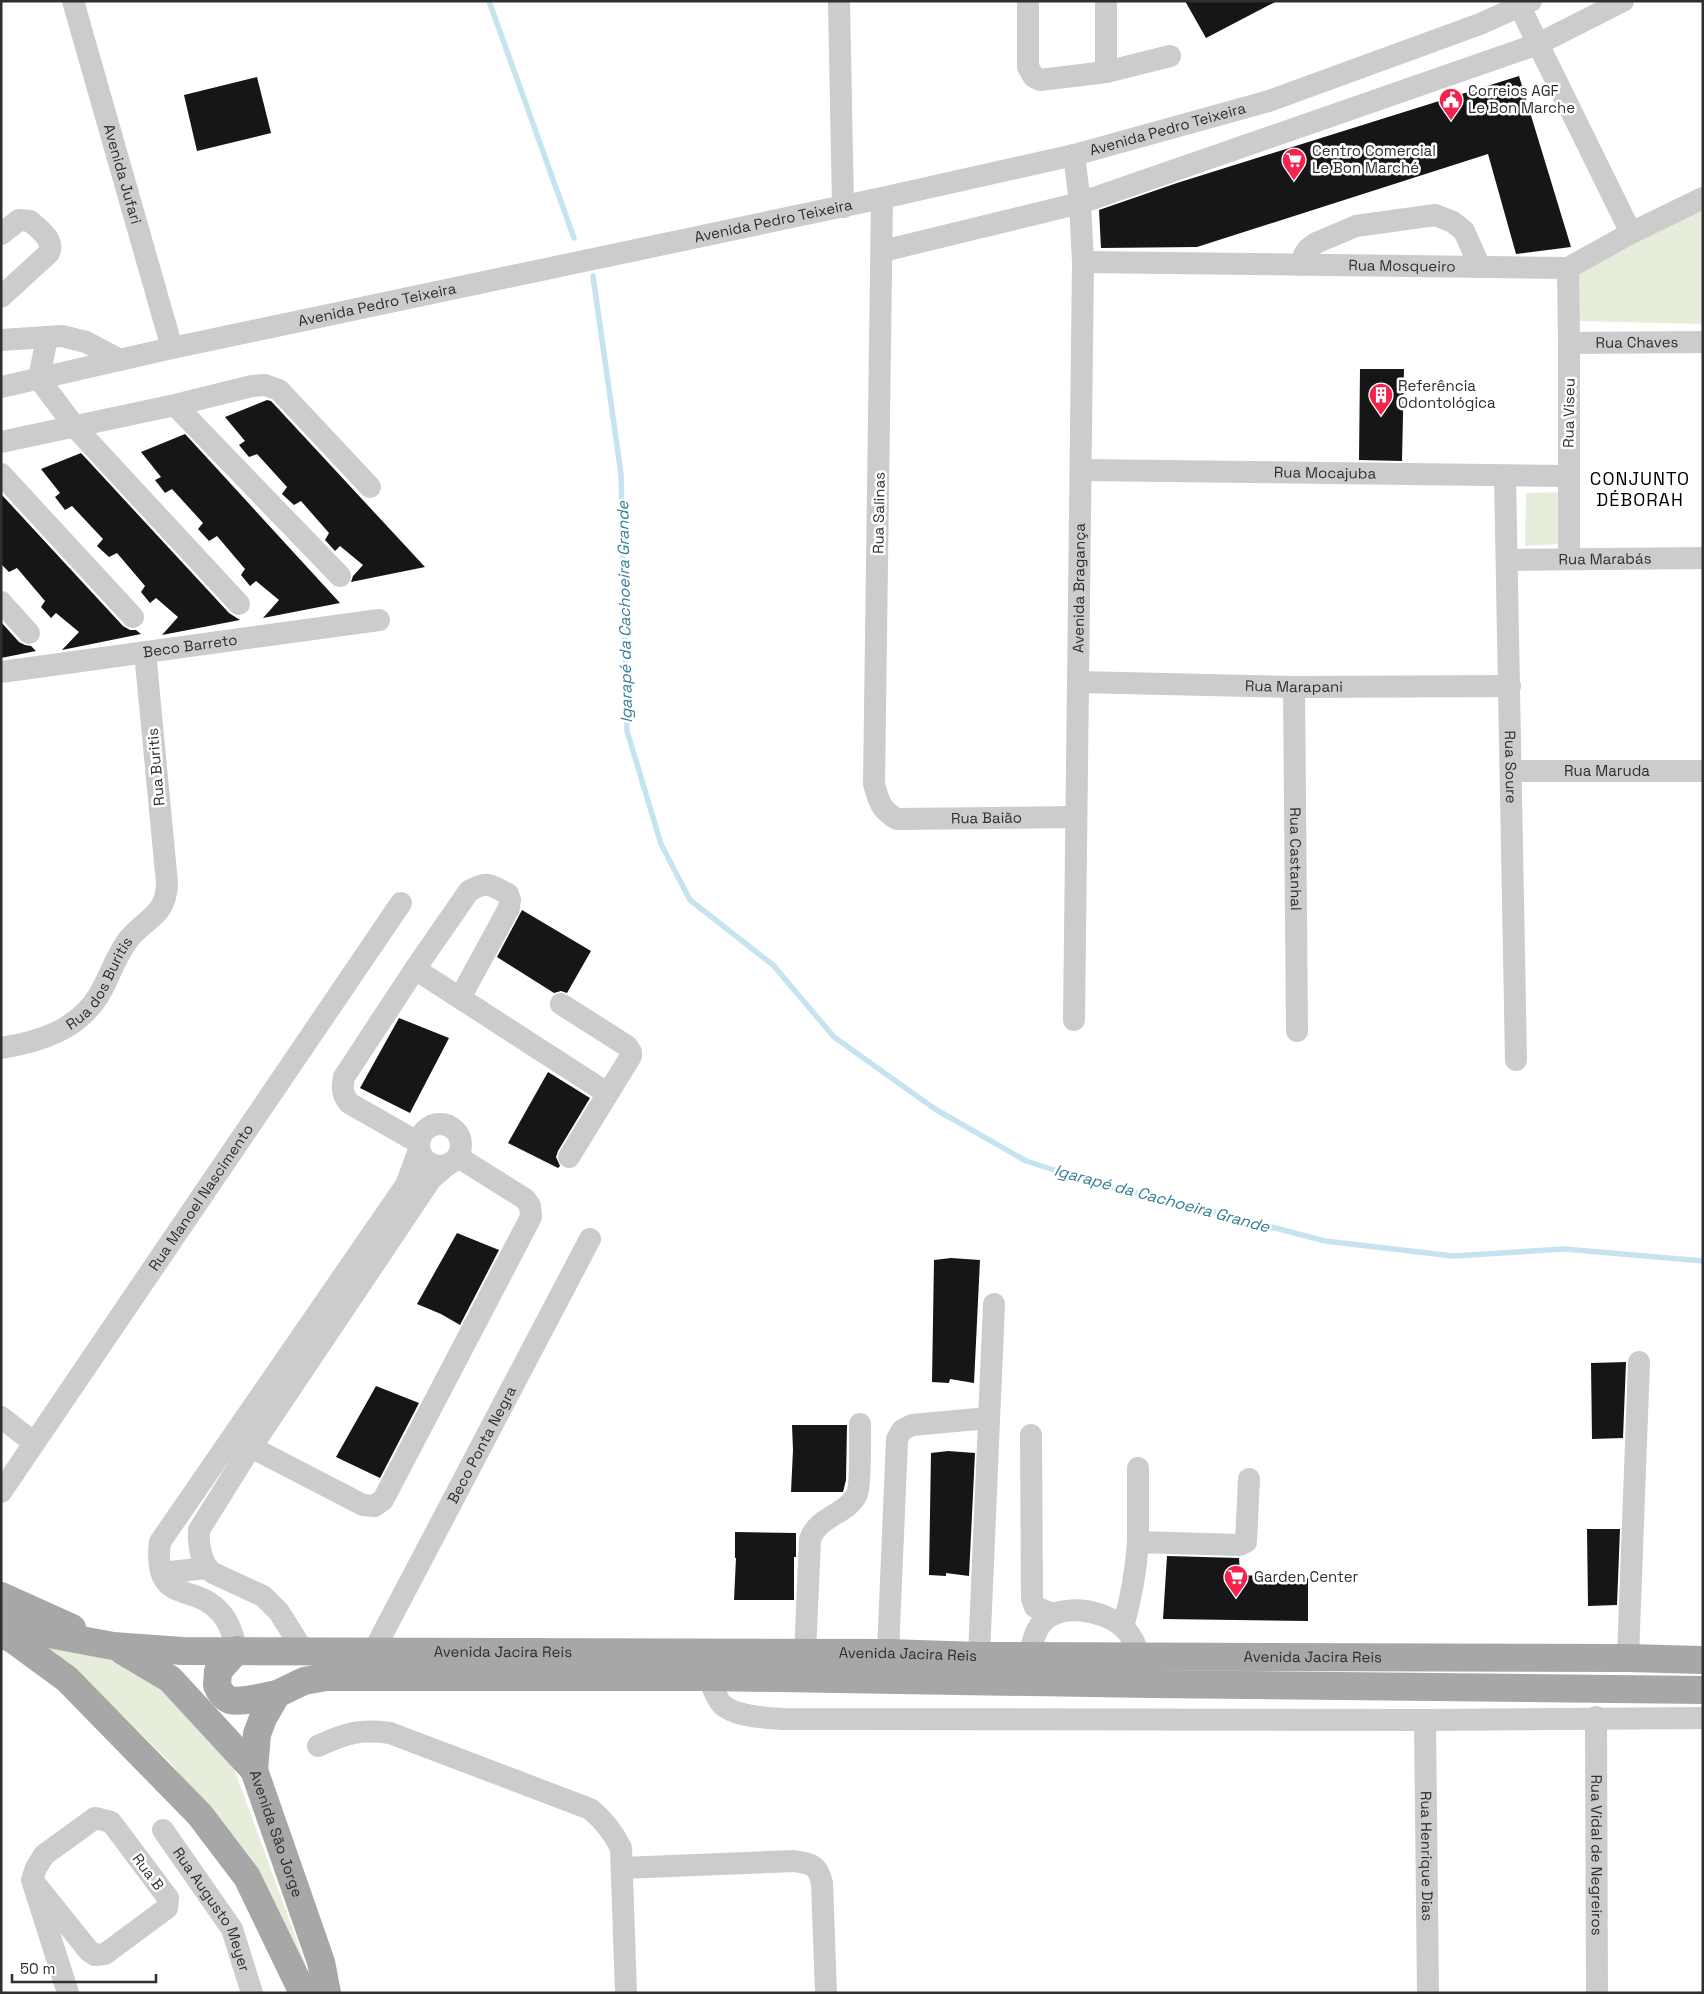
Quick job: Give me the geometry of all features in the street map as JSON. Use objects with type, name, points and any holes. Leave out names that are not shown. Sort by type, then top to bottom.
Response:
[{"type":"main road","name":"Avenida São Jorge","points":[[1,1596],[113,1646],[170,1679],[254,1770],[321,1962],[327,1993]]},
{"type":"main road","name":"Avenida São Jorge","points":[[1,1625],[113,1646]]},
{"type":"main road","points":[[1,1635],[11,1638],[67,1679],[200,1815],[248,1877],[303,1993]]},
{"type":"main road","name":"Avenida Jacira Reis","points":[[113,1646],[173,1650],[304,1652],[888,1653],[979,1656],[1628,1658],[1703,1660]]},
{"type":"main road","name":"Avenida Jacira Reis","points":[[237,1650],[218,1671],[216,1685],[229,1700],[277,1694],[304,1682],[326,1677],[352,1676],[708,1677],[1703,1690]]},
{"type":"main road","points":[[254,1770],[255,1743],[259,1727],[277,1694]]},
{"type":"street","name":"Avenida Jufari","points":[[74,1],[172,348]]},
{"type":"street","points":[[839,1],[843,207]]},
{"type":"street","points":[[1028,1],[1028,67],[1034,77],[1040,80],[1106,72],[1170,56]]},
{"type":"street","points":[[1106,1],[1106,72]]},
{"type":"street","points":[[883,251],[1080,203],[1538,44],[1623,1]]},
{"type":"street","name":"Avenida Pedro Teixeira","points":[[1,387],[172,348],[843,207],[1074,156],[1269,102],[1480,24],[1523,3]]},
{"type":"street","points":[[1523,3],[1538,44],[1631,232]]},
{"type":"street","name":"Avenida Bragança","points":[[1074,156],[1080,203],[1083,262],[1074,1020]]},
{"type":"street","name":"Rua Salinas","points":[[882,198],[883,251],[874,784],[878,801],[886,813],[897,819]]},
{"type":"street","points":[[1568,268],[1631,232],[1703,198]]},
{"type":"street","points":[[1301,265],[1308,248],[1356,226],[1435,215],[1453,222],[1464,232],[1480,267]]},
{"type":"street","points":[[1,234],[19,220],[30,220],[48,239],[51,249],[49,253],[1,297]]},
{"type":"street","name":"Rua Mosqueiro","points":[[1083,262],[1568,268]]},
{"type":"street","name":"Rua Viseu","points":[[1568,268],[1570,343],[1569,558]]},
{"type":"street","points":[[1,340],[62,336],[86,342],[120,360]]},
{"type":"street","points":[[47,337],[39,379],[75,427],[239,604]]},
{"type":"street","name":"Rua Chaves","points":[[1570,343],[1703,342]]},
{"type":"street","points":[[1,442],[175,405],[252,386],[265,385],[279,390],[370,487]]},
{"type":"street","points":[[175,405],[340,576]]},
{"type":"street","name":"Rua Mocajuba","points":[[1081,470],[1568,476]]},
{"type":"street","points":[[1,474],[133,617]]},
{"type":"street","name":"Rua Soure","points":[[1505,476],[1516,1060]]},
{"type":"street","name":"Rua Marabás","points":[[1507,560],[1703,558]]},
{"type":"street","points":[[1,602],[29,633]]},
{"type":"street","name":"Beco Barreto","points":[[1,672],[379,620]]},
{"type":"street","name":"Rua Buritis","points":[[145,652],[167,883]]},
{"type":"street","name":"Rua Marapani","points":[[1078,682],[1294,686],[1510,686]]},
{"type":"street","name":"Rua Castanhal","points":[[1294,686],[1298,1031]]},
{"type":"street","name":"Rua Maruda","points":[[1511,771],[1703,771]]},
{"type":"street","name":"Rua Baião","points":[[897,819],[1076,817]]},
{"type":"street","name":"Rua dos Buritis","points":[[1,1048],[30,1043],[59,1032],[82,1016],[98,996],[124,945],[134,932],[149,921],[161,908],[166,896],[167,883]]},
{"type":"street","points":[[232,1437],[363,1505],[374,1506],[383,1500],[530,1217],[530,1206],[525,1199],[452,1161],[433,1165],[427,1162],[419,1146],[349,1103],[344,1096],[342,1087],[344,1076],[415,969],[469,891],[480,885],[488,884],[508,894],[510,900],[509,908],[460,998]]},
{"type":"street","name":"Rua Manoel Nascimento","points":[[1,1492],[401,903]]},
{"type":"street","points":[[415,969],[607,1093]]},
{"type":"street","points":[[561,1004],[626,1046],[631,1052],[629,1060],[569,1157]]},
{"type":"street","points":[[237,1650],[229,1625],[220,1611],[208,1602],[174,1589],[166,1582],[158,1554],[160,1542],[406,1185],[419,1146],[420,1136],[430,1126],[444,1124],[456,1131],[460,1137],[460,1151],[452,1161],[431,1178],[251,1448],[199,1530],[198,1541],[206,1568],[263,1596],[279,1612],[304,1652]]},
{"type":"street","name":"Beco Ponta Negra","points":[[373,1652],[590,1239]]},
{"type":"street","points":[[979,1656],[994,1304]]},
{"type":"street","points":[[1628,1658],[1639,1362]]},
{"type":"street","points":[[1,1417],[34,1443]]},
{"type":"street","points":[[888,1653],[897,1439],[902,1430],[912,1425],[988,1418]]},
{"type":"street","points":[[805,1654],[810,1538],[813,1530],[851,1502],[858,1493],[860,1424]]},
{"type":"street","points":[[1031,1435],[1032,1599],[1035,1607],[1053,1614]]},
{"type":"street","points":[[1123,1627],[1131,1599],[1138,1542],[1138,1468]]},
{"type":"street","points":[[1138,1542],[1240,1545],[1246,1542],[1249,1479]]},
{"type":"street","points":[[162,1573],[206,1568]]},
{"type":"street","points":[[1029,1656],[1034,1638],[1042,1623],[1053,1614],[1069,1611],[1089,1611],[1106,1616],[1123,1627],[1134,1640],[1140,1657]]},
{"type":"street","points":[[708,1677],[722,1704],[734,1711],[754,1717],[784,1719],[1425,1720],[1596,1717],[1703,1718]]},
{"type":"street","name":"Rua Vidal de Negreiros","points":[[1596,1717],[1597,1993]]},
{"type":"street","name":"Rua Henrique Dias","points":[[1425,1720],[1428,1993]]},
{"type":"street","points":[[318,1746],[349,1733],[367,1730],[390,1733],[590,1809],[602,1819],[615,1835],[620,1848],[626,1993]]},
{"type":"street","name":"Rua B","points":[[95,1818],[111,1822],[168,1898],[167,1908],[105,1954],[95,1955],[89,1951],[32,1880],[36,1868],[44,1855],[95,1818]]},
{"type":"street","name":"Rua Augusto Meyer","points":[[163,1830],[232,1929],[252,1993]]},
{"type":"street","points":[[622,1868],[794,1861],[815,1866],[820,1873],[822,1883],[826,1993]]},
{"type":"street","points":[[32,1880],[68,1993]]},
{"type":"green space","points":[[1703,209],[1703,324],[1576,321],[1575,270]]},
{"type":"green space","points":[[1561,492],[1560,544],[1525,546],[1526,493]]},
{"type":"green space","points":[[12,1634],[101,1652],[161,1688],[232,1763],[316,1993],[210,1814],[171,1763],[123,1716],[65,1666]]},
{"type":"building","points":[[1185,1],[1277,1],[1206,38]]},
{"type":"building","name":"Centro Comercial Le Bon Marché","points":[[1519,76],[1571,247],[1516,254],[1488,154],[1197,247],[1101,248],[1099,210],[1177,183]]},
{"type":"building","points":[[257,77],[271,133],[197,151],[184,95]]},
{"type":"building","name":"Referência Odontológica","points":[[1360,369],[1404,369],[1402,461],[1359,460]]},
{"type":"building","points":[[267,400],[271,401],[425,567],[351,582],[353,576],[363,565],[340,546],[335,551],[325,540],[329,533],[301,501],[294,505],[282,494],[287,487],[257,454],[249,457],[239,445],[245,441],[225,417]]},
{"type":"building","points":[[185,434],[340,603],[263,618],[279,600],[256,581],[250,586],[241,575],[245,569],[217,536],[209,541],[198,529],[203,523],[172,489],[165,493],[155,480],[161,477],[141,452]]},
{"type":"building","points":[[81,453],[229,613],[240,620],[162,635],[178,617],[156,598],[150,603],[141,592],[145,586],[117,553],[109,557],[97,546],[103,539],[72,506],[65,510],[55,497],[60,493],[41,469]]},
{"type":"building","points":[[1,494],[123,626],[130,630],[136,630],[141,634],[62,650],[79,632],[56,613],[51,618],[41,607],[45,601],[17,568],[9,572],[1,564]]},
{"type":"building","points":[[1,622],[19,642],[31,646],[36,651],[1,658]]},
{"type":"building","points":[[522,910],[591,951],[567,993],[561,991],[554,993],[497,957]]},
{"type":"building","points":[[399,1018],[449,1038],[410,1113],[360,1088]]},
{"type":"building","points":[[548,1072],[590,1098],[558,1151],[556,1157],[560,1166],[558,1168],[508,1143]]},
{"type":"building","points":[[457,1233],[499,1250],[460,1325],[441,1314],[417,1304]]},
{"type":"building","points":[[951,1258],[980,1260],[974,1383],[950,1379],[949,1383],[932,1382],[934,1260]]},
{"type":"building","points":[[1626,1362],[1623,1438],[1592,1439],[1591,1363]]},
{"type":"building","points":[[376,1386],[419,1403],[380,1478],[336,1457]]},
{"type":"building","points":[[792,1425],[847,1425],[846,1480],[843,1492],[791,1492]]},
{"type":"building","points":[[948,1451],[975,1453],[969,1576],[946,1573],[946,1576],[929,1575],[931,1453]]},
{"type":"building","points":[[1587,1529],[1620,1529],[1617,1605],[1588,1606]]},
{"type":"building","points":[[735,1532],[796,1533],[794,1600],[734,1600]]},
{"type":"building","name":"Garden Center","points":[[1167,1556],[1239,1558],[1240,1575],[1308,1578],[1308,1621],[1163,1619]]},
{"type":"waterway","name":"Igarapé da Cachoeira Grande","points":[[489,1],[574,238]]},
{"type":"waterway","name":"Igarapé da Cachoeira Grande","points":[[593,276],[621,474],[627,731],[661,844],[690,900],[773,965],[834,1037],[935,1109],[1026,1161],[1104,1186],[1165,1199],[1325,1241],[1453,1256],[1564,1249],[1703,1261]]},
{"type":"place","name":"Correios AGF Le Bon Marche","points":[[1451,121]]},
{"type":"place","name":"Centro Comercial Le Bon Marché","points":[[1294,181]]},
{"type":"place","name":"Referência Odontológica","points":[[1381,416]]},
{"type":"place","name":"Garden Center","points":[[1236,1598]]},
{"type":"district","name":"CONJUNTO DÉBORAH","points":[[1640,489]]}]
